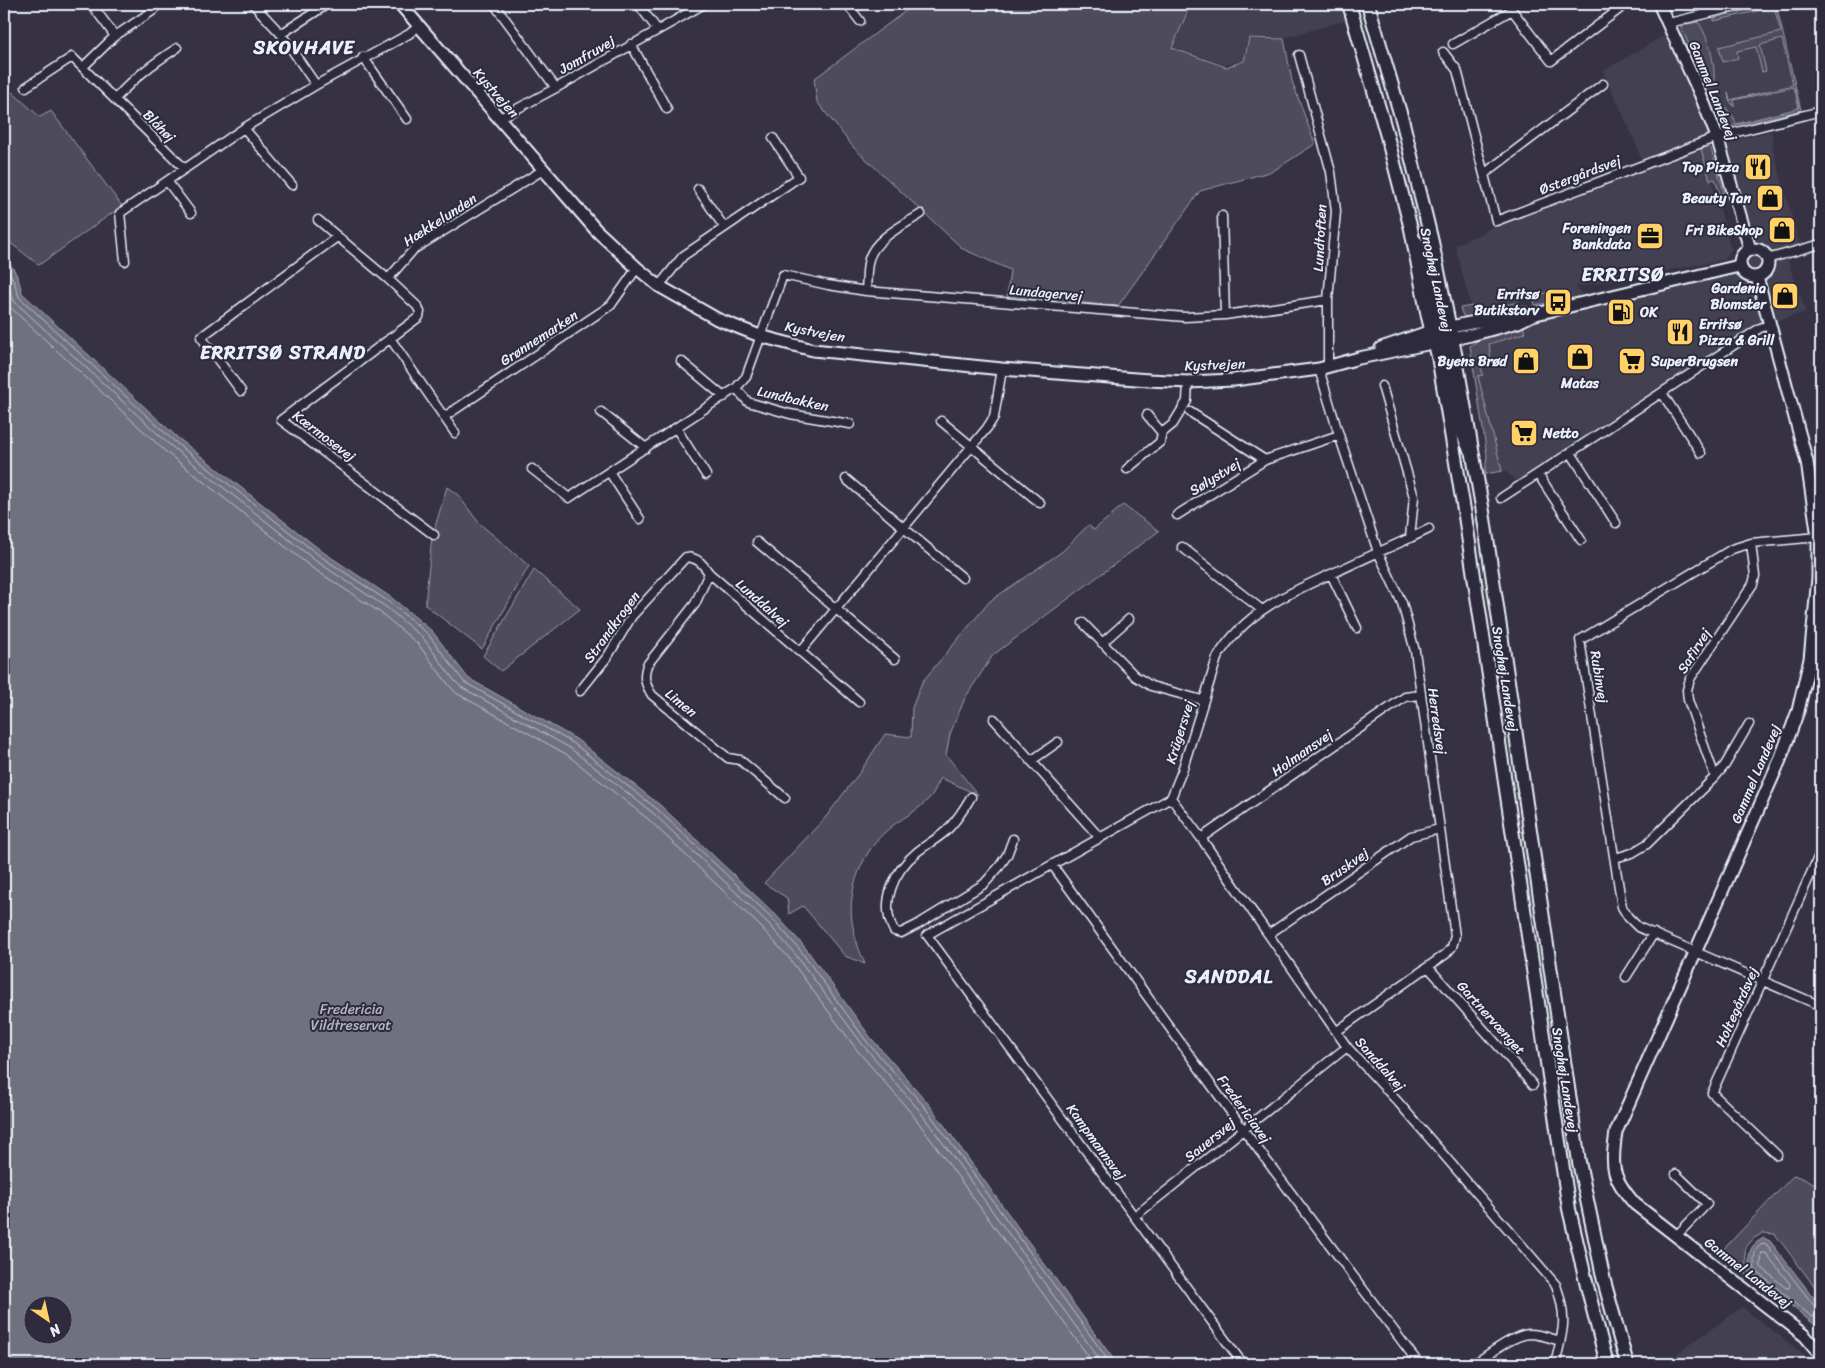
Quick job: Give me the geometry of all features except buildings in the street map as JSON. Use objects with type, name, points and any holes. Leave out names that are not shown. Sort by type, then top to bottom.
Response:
[{"type":"main road","name":"Snoghøj Landevej","points":[[1349,4],[1370,74],[1475,464],[1579,1162],[1604,1281],[1626,1364]]},
{"type":"main road","name":"Snoghøj Landevej","points":[[1368,4],[1403,123],[1432,242],[1441,335],[1438,356],[1464,506],[1569,1209],[1586,1286],[1608,1364]]},
{"type":"street","points":[[92,4],[115,36]]},
{"type":"street","points":[[253,4],[281,34],[316,85]]},
{"type":"street","name":"Kystvejen","points":[[400,4],[596,230],[637,268],[659,286],[717,319],[760,336],[813,350],[1002,369],[1149,380],[1188,382],[1234,380],[1323,368],[1441,335],[1518,322],[1532,315],[1739,266]]},
{"type":"street","name":"Jomfruvej","points":[[494,4],[556,88]]},
{"type":"street","points":[[638,4],[657,29]]},
{"type":"street","name":"Jomfruvej","points":[[498,119],[704,4]]},
{"type":"street","points":[[847,4],[860,21]]},
{"type":"street","points":[[1453,44],[1512,10],[1551,61],[1626,4]]},
{"type":"street","name":"Gammel Landevej","points":[[1659,4],[1702,96],[1717,137],[1750,249]]},
{"type":"street","points":[[1669,22],[1746,4]]},
{"type":"street","points":[[281,34],[323,7]]},
{"type":"street","points":[[26,87],[72,57],[83,67],[115,36],[154,10]]},
{"type":"street","points":[[125,261],[120,213],[244,128],[364,57],[409,34],[419,26]]},
{"type":"street","name":"Jomfruvej","points":[[630,44],[667,109]]},
{"type":"street","points":[[115,100],[133,79],[147,67],[176,48]]},
{"type":"street","name":"Østergårdsvej","points":[[1443,52],[1457,70],[1496,221],[1717,137]]},
{"type":"street","name":"Lundtoften","points":[[1299,55],[1331,172],[1336,211],[1323,368]]},
{"type":"street","points":[[364,57],[407,119]]},
{"type":"street","name":"Blåhøj","points":[[83,67],[185,169]]},
{"type":"street","points":[[1484,174],[1603,84]]},
{"type":"street","points":[[1717,137],[1821,112]]},
{"type":"street","points":[[244,128],[292,185]]},
{"type":"street","points":[[659,286],[683,256],[799,177],[773,138]]},
{"type":"street","name":"Hækkelunden","points":[[388,279],[414,249],[543,170]]},
{"type":"street","points":[[167,180],[191,213]]},
{"type":"street","points":[[698,189],[724,227]]},
{"type":"street","points":[[866,291],[869,259],[874,250],[881,241],[921,214]]},
{"type":"street","points":[[1222,216],[1224,315]]},
{"type":"street","points":[[318,220],[388,279]]},
{"type":"street","points":[[241,391],[201,337],[337,237]]},
{"type":"street","points":[[1768,259],[1821,244]]},
{"type":"street","points":[[1750,249],[1761,251],[1768,259],[1765,272],[1757,277],[1746,276],[1739,266],[1741,256],[1750,249]]},
{"type":"street","name":"Grønnemarken","points":[[444,416],[611,305],[637,268]]},
{"type":"street","name":"Lundagervej","points":[[760,336],[783,274],[828,285],[866,291],[1185,317],[1224,315],[1328,300]]},
{"type":"street","name":"Gammel Landevej","points":[[1757,277],[1807,462],[1818,537],[1818,609],[1810,659],[1798,710],[1780,760],[1616,1132],[1612,1155],[1614,1173],[1622,1190],[1635,1204],[1805,1336],[1821,1355]]},
{"type":"street","name":"Kærmosevej","points":[[388,279],[417,306],[420,312],[419,317],[281,420],[434,535]]},
{"type":"street","points":[[1501,498],[1760,328],[1770,325]]},
{"type":"street","points":[[532,469],[570,498],[736,388],[746,377],[760,336]]},
{"type":"street","points":[[390,338],[455,433]]},
{"type":"street","points":[[681,361],[724,397]]},
{"type":"street","name":"Herredsvej","points":[[1323,368],[1339,435],[1378,552],[1402,603],[1415,651],[1455,936],[1452,946],[1446,954],[1429,968],[1336,1031]]},
{"type":"street","points":[[800,652],[994,417],[1002,369]]},
{"type":"street","points":[[1127,469],[1160,442],[1162,433],[1173,424],[1187,401],[1188,382]]},
{"type":"street","points":[[1382,386],[1414,497],[1410,538]]},
{"type":"street","name":"Lundbakken","points":[[736,388],[748,402],[790,414],[850,424]]},
{"type":"street","points":[[1662,393],[1701,453]]},
{"type":"street","points":[[601,412],[646,448]]},
{"type":"street","name":"Sølystvej","points":[[1190,412],[1265,460]]},
{"type":"street","points":[[1146,415],[1162,433]]},
{"type":"street","points":[[941,421],[1040,503]]},
{"type":"street","points":[[676,428],[706,475]]},
{"type":"street","name":"Sølystvej","points":[[1177,514],[1265,460],[1339,435]]},
{"type":"street","points":[[1571,453],[1616,522]]},
{"type":"street","points":[[610,473],[640,519]]},
{"type":"street","points":[[1538,474],[1581,540]]},
{"type":"street","points":[[846,479],[963,578]]},
{"type":"street","name":"Krügersvej","points":[[1171,798],[1182,771],[1202,700],[1217,658],[1226,642],[1262,610],[1283,596],[1429,529]]},
{"type":"street","name":"Rubinvej","points":[[1818,537],[1751,543],[1732,549],[1580,640],[1622,907],[1628,917],[1638,926],[1821,1006]]},
{"type":"street","points":[[757,542],[895,659]]},
{"type":"street","name":"Safirvej","points":[[1715,777],[1688,700],[1687,690],[1690,679],[1753,584],[1755,576],[1751,543]]},
{"type":"street","points":[[1182,547],[1262,610]]},
{"type":"street","name":"Strandkrogen","points":[[580,691],[608,656],[632,616],[680,562],[686,557],[694,557],[702,562],[708,573]]},
{"type":"street","name":"Lunddalvej","points":[[708,573],[859,702]]},
{"type":"street","name":"Limen","points":[[708,573],[695,604],[647,665],[644,675],[646,686],[652,695],[728,758],[740,760],[785,798]]},
{"type":"street","points":[[1331,574],[1357,628]]},
{"type":"street","points":[[1102,643],[1128,619]]},
{"type":"street","points":[[1083,623],[1135,676],[1151,686],[1202,700]]},
{"type":"street","name":"Holmansvej","points":[[1201,838],[1405,697],[1420,694]]},
{"type":"street","points":[[994,719],[1100,838]]},
{"type":"street","points":[[1615,858],[1632,853],[1647,844],[1715,777],[1725,765],[1749,724]]},
{"type":"street","points":[[1031,761],[1058,742]]},
{"type":"street","points":[[970,797],[960,815],[948,829],[915,854],[895,877],[888,900],[890,924],[894,931],[901,933],[917,925],[984,884],[1003,861],[1013,839]]},
{"type":"street","points":[[984,884],[996,897],[1171,798]]},
{"type":"street","name":"Sanddalvej","points":[[1171,798],[1348,1047],[1556,1285],[1563,1303],[1564,1321],[1555,1364]]},
{"type":"street","name":"Bruskvej","points":[[1269,934],[1411,836],[1440,829]]},
{"type":"street","name":"Holtegårdsvej","points":[[1777,1154],[1712,1093],[1821,851]]},
{"type":"street","name":"Fredericiavej","points":[[1053,866],[1243,1129],[1419,1364]]},
{"type":"street","name":"Kampmannsvej","points":[[996,897],[927,935],[1243,1364]]},
{"type":"street","points":[[1626,977],[1654,933]]},
{"type":"street","name":"Gartnervænget","points":[[1429,968],[1533,1085]]},
{"type":"street","name":"Sauersvej","points":[[1135,1216],[1348,1047]]},
{"type":"street","points":[[1676,1174],[1708,1204],[1676,1236]]},
{"type":"street","points":[[1474,1364],[1514,1339],[1527,1334],[1560,1341]]},
{"type":"shaded area","points":[[915,4],[1171,4],[1188,11],[1172,48],[1226,67],[1244,61],[1249,38],[1284,39],[1292,81],[1315,144],[1273,171],[1200,191],[1118,306],[1007,296],[1010,270],[963,249],[854,148],[817,102],[814,79]]},
{"type":"shaded area","points":[[1174,4],[1341,4],[1347,20],[1284,38],[1248,37],[1243,60],[1225,65],[1173,47],[1190,11]]},
{"type":"shaded area","points":[[1776,4],[1801,110],[1726,128],[1704,149],[1731,250],[1724,260],[1576,287],[1591,307],[1621,298],[1730,274],[1757,241],[1723,142],[1772,131],[1773,149],[1799,242],[1788,261],[1806,312],[1779,320],[1759,323],[1518,481],[1487,458],[1476,379],[1476,344],[1562,303],[1560,291],[1522,299],[1473,315],[1455,245],[1484,232],[1496,224],[1644,168],[1634,139],[1603,71],[1682,25]]},
{"type":"shaded area","points":[[1776,4],[1801,110],[1724,128],[1714,103],[1714,98],[1718,97],[1734,118],[1736,124],[1799,108],[1794,87],[1734,100],[1734,107],[1729,100],[1728,93],[1730,100],[1793,85],[1782,39],[1760,45],[1766,71],[1762,72],[1756,47],[1737,51],[1738,58],[1723,62],[1719,47],[1781,32],[1774,7],[1714,21],[1714,18]]},
{"type":"shaded area","points":[[1698,22],[1709,44],[1714,73],[1712,88],[1709,88],[1707,85],[1681,27],[1682,25]]},
{"type":"shaded area","points":[[12,92],[40,117],[51,111],[122,206],[39,265],[4,238],[4,98]]},
{"type":"shaded area","points":[[1709,147],[1724,192],[1720,194],[1715,179],[1710,180],[1701,149]]},
{"type":"shaded area","points":[[1558,290],[1561,301],[1535,305],[1533,296]]},
{"type":"shaded area","points":[[1518,302],[1518,308],[1467,317],[1463,316],[1460,308],[1472,306],[1474,312]]},
{"type":"shaded area","points":[[1523,326],[1525,333],[1489,344],[1491,360],[1489,363],[1481,366],[1483,375],[1478,376],[1502,471],[1485,474],[1487,455],[1470,346],[1486,335]]},
{"type":"shaded area","points":[[447,487],[458,495],[479,523],[529,566],[482,649],[425,605],[432,537]]},
{"type":"shaded area","points":[[1123,505],[1159,531],[993,655],[965,698],[950,734],[946,755],[978,795],[941,778],[927,801],[890,828],[875,842],[862,864],[853,889],[851,915],[858,946],[865,964],[845,956],[803,906],[789,914],[787,898],[764,883],[825,818],[860,772],[885,734],[911,737],[912,708],[922,682],[990,601],[1063,551],[1088,525],[1094,530]]},
{"type":"shaded area","points":[[534,570],[580,609],[501,671],[483,656]]},
{"type":"shaded area","points":[[1794,1175],[1821,1186],[1821,1295],[1775,1234],[1763,1233],[1754,1238],[1747,1246],[1745,1251],[1747,1275],[1718,1255]]},
{"type":"shaded area","points":[[1742,1307],[1816,1364],[1663,1364]]},
{"type":"water","name":"Fredericia Vildtreservat","points":[[4,258],[16,274],[22,293],[178,438],[323,552],[392,598],[432,631],[468,678],[576,739],[660,805],[775,914],[804,946],[871,1038],[928,1103],[1117,1364],[4,1364]]},
{"type":"water","points":[[1764,1238],[1770,1241],[1821,1307],[1821,1317],[1815,1325],[1749,1272],[1750,1252],[1754,1244]]},
{"type":"place","name":"Top Pizza","points":[[1758,167]]},
{"type":"place","name":"Beauty Tan","points":[[1770,198]]},
{"type":"place","name":"Fri BikeShop","points":[[1782,230]]},
{"type":"place","name":"Foreningen Bankdata","points":[[1650,236]]},
{"type":"place","name":"Gardenia Blomster","points":[[1785,296]]},
{"type":"place","name":"Erritsø Butikstorv","points":[[1558,302]]},
{"type":"place","name":"OK","points":[[1621,312]]},
{"type":"place","name":"Erritsø Pizza & Grill","points":[[1680,332]]},
{"type":"place","name":"Matas","points":[[1580,357]]},
{"type":"place","name":"Byens Brød","points":[[1526,361]]},
{"type":"place","name":"SuperBrugsen","points":[[1632,361]]},
{"type":"place","name":"Netto","points":[[1524,433]]},
{"type":"district","name":"SKOVHAVE","points":[[304,47]]},
{"type":"district","name":"ERRITSØ","points":[[1623,274]]},
{"type":"district","name":"ERRITSØ STRAND","points":[[283,352]]},
{"type":"district","name":"SANDDAL","points":[[1229,976]]}]
